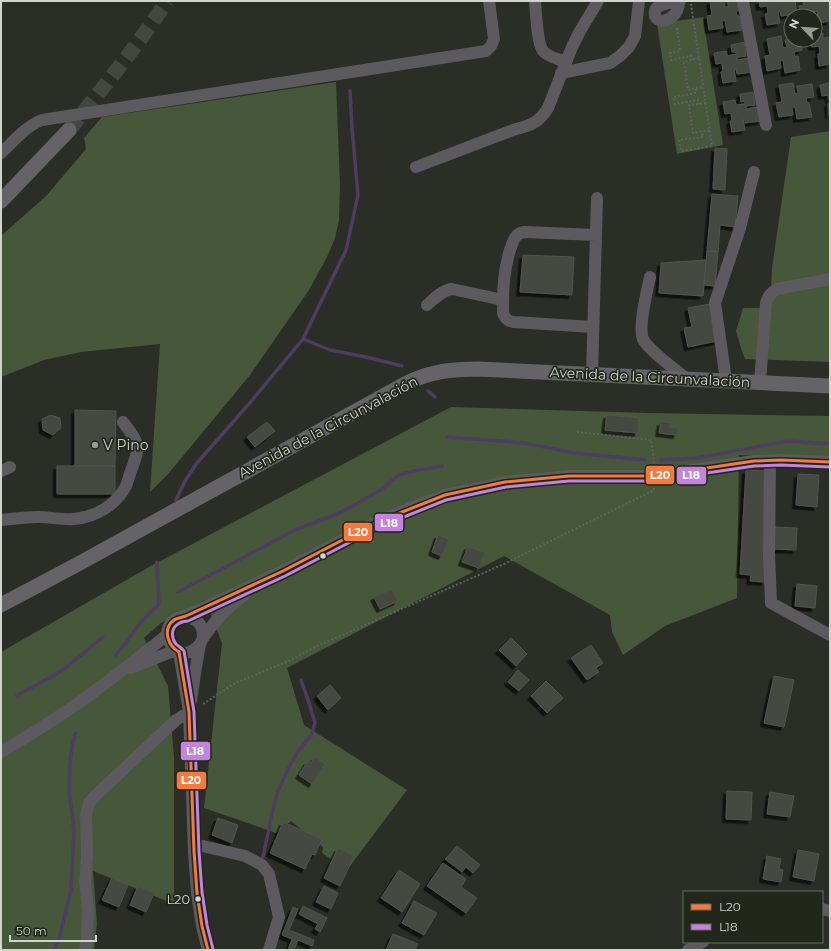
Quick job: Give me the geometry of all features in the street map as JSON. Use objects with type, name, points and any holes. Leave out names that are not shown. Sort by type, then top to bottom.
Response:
[{"type":"main road","points":[[1,201],[69,130]]},
{"type":"main road","name":"Avenida de la Circunvalación","points":[[1,605],[415,379],[442,371],[479,369],[830,386]]},
{"type":"street","points":[[1,153],[28,128],[42,120],[486,50],[491,46],[494,39],[489,1]]},
{"type":"street","points":[[535,1],[541,47],[548,55],[566,62]]},
{"type":"street","points":[[416,167],[513,130],[526,127],[539,120],[548,108],[561,73],[580,31],[598,1]]},
{"type":"street","points":[[561,73],[610,63],[620,56],[629,47],[635,36],[639,1]]},
{"type":"street","points":[[680,1],[675,14],[672,17],[666,20],[657,19],[655,16],[656,8],[680,1]]},
{"type":"street","points":[[744,1],[766,125]]},
{"type":"street","points":[[726,380],[715,303],[740,228],[754,172]]},
{"type":"street","points":[[592,375],[597,198]]},
{"type":"street","points":[[593,327],[510,321],[504,317],[503,313],[503,283],[506,261],[514,238],[517,234],[524,232],[596,235]]},
{"type":"street","points":[[650,277],[641,327],[643,339],[646,344],[662,359],[687,379]]},
{"type":"street","points":[[760,382],[766,303],[768,297],[777,289],[830,280]]},
{"type":"street","points":[[427,305],[442,292],[452,289],[503,300]]},
{"type":"street","points":[[1,520],[39,517],[74,519],[88,516],[110,506],[119,497],[126,485],[137,454],[138,446],[135,439],[123,422]]},
{"type":"street","points":[[263,581],[225,611],[215,622],[197,648],[193,651],[178,651],[173,649],[170,645],[167,635],[168,629],[170,624],[180,617],[186,616],[263,581],[377,522],[445,495],[505,482],[538,478],[654,471],[754,461],[830,462]]},
{"type":"street","points":[[770,461],[769,554],[771,603],[830,635]]},
{"type":"street","points":[[85,950],[87,940],[88,909],[85,881],[87,857],[86,815],[89,803],[176,720],[189,712],[203,632],[197,621],[186,616]]},
{"type":"street","points":[[1,752],[76,704],[111,679],[167,635]]},
{"type":"street","points":[[178,651],[189,712],[197,893],[202,926],[208,950]]},
{"type":"street","points":[[111,679],[145,662],[178,651]]},
{"type":"street","points":[[194,844],[244,856],[262,865],[269,874],[279,917],[269,950]]},
{"type":"street","points":[[688,950],[701,943]]},
{"type":"path","points":[[691,1],[712,146],[681,151],[679,140],[703,137],[702,132]]},
{"type":"path","points":[[675,14],[680,51],[670,53],[671,60],[691,56],[692,60]]},
{"type":"path","points":[[699,58],[684,62],[688,90],[703,87]]},
{"type":"path","points":[[696,89],[696,93],[674,97],[675,104],[698,100],[699,104]]},
{"type":"path","points":[[706,103],[689,106],[692,133],[710,130]]},
{"type":"path","points":[[189,712],[235,683],[289,661],[504,564],[654,490],[653,452],[651,440],[577,432]]},
{"type":"green space","points":[[703,17],[723,145],[677,154],[657,24]]},
{"type":"green space","points":[[336,82],[340,186],[339,220],[335,238],[327,257],[309,290],[250,375],[169,473],[150,492],[160,344],[81,352],[44,360],[1,377],[1,236],[47,195],[86,149],[84,138],[102,117]]},
{"type":"green space","points":[[830,131],[830,362],[745,359],[736,331],[743,308],[760,308],[765,291],[771,290],[772,268],[791,137]]},
{"type":"green space","points":[[451,407],[647,413],[830,416],[830,469],[772,456],[739,455],[737,598],[665,626],[623,655],[612,632],[610,615],[504,556],[287,668],[304,725],[407,790],[347,870],[322,853],[323,847],[291,821],[276,833],[204,808],[222,643],[205,600],[161,623],[144,638],[168,686],[174,757],[174,904],[93,871],[97,924],[94,950],[1,950],[1,652],[149,567]]},
{"type":"building","points":[[710,1],[724,1],[725,7],[728,7],[728,1],[743,1],[744,10],[736,11],[737,16],[739,16],[742,30],[727,32],[725,20],[722,21],[723,28],[709,30],[707,16],[712,15]]},
{"type":"building","points":[[759,1],[795,1],[796,8],[783,8],[783,16],[781,16],[780,11],[778,12],[780,23],[767,25],[765,14],[768,13],[767,6],[760,7]]},
{"type":"building","points":[[803,1],[830,1],[828,2],[829,7],[830,6],[830,21],[823,22],[823,8],[799,8],[799,6],[804,5]]},
{"type":"building","points":[[781,36],[783,48],[802,48],[802,50],[794,52],[795,57],[798,56],[800,70],[785,73],[783,60],[780,61],[781,68],[767,71],[765,56],[770,55],[767,39]]},
{"type":"building","points":[[830,37],[830,64],[819,66],[818,54],[820,54],[819,48],[823,48],[823,38]]},
{"type":"building","points":[[744,42],[746,56],[737,57],[737,60],[750,58],[753,72],[737,74],[736,69],[734,69],[736,81],[723,83],[721,72],[723,71],[722,63],[716,64],[714,53],[726,51],[727,56],[737,54],[736,52],[732,52],[731,45]]},
{"type":"building","points":[[793,83],[795,94],[798,93],[797,86],[812,84],[814,97],[806,98],[807,103],[809,103],[812,117],[797,119],[795,107],[792,107],[793,115],[779,117],[776,103],[782,102],[779,85]]},
{"type":"building","points":[[830,83],[830,103],[828,95],[822,96],[820,85]]},
{"type":"building","points":[[753,92],[755,105],[746,106],[746,109],[759,107],[761,121],[745,123],[745,119],[743,119],[745,130],[732,132],[730,121],[732,121],[731,113],[725,114],[723,102],[735,100],[736,105],[745,104],[745,101],[741,102],[740,94]]},
{"type":"building","points":[[830,103],[830,115],[829,115],[828,104]]},
{"type":"building","points":[[715,148],[727,149],[725,190],[713,189]]},
{"type":"building","points":[[712,194],[738,196],[735,227],[720,225],[718,252],[707,251]]},
{"type":"building","points":[[707,251],[718,252],[715,286],[704,285]]},
{"type":"building","points":[[523,255],[574,257],[572,295],[520,292]]},
{"type":"building","points":[[706,260],[703,296],[659,293],[661,263]]},
{"type":"building","points":[[710,304],[717,341],[688,347],[684,328],[692,327],[688,308]]},
{"type":"building","points":[[75,410],[116,411],[115,466],[75,466]]},
{"type":"building","points":[[51,415],[60,418],[61,428],[53,435],[43,430],[42,419]]},
{"type":"building","points":[[607,415],[639,418],[638,433],[605,430]]},
{"type":"building","points":[[267,422],[275,431],[255,447],[247,437]]},
{"type":"building","points":[[661,422],[670,423],[669,427],[678,428],[677,435],[659,433]]},
{"type":"building","points":[[57,466],[115,466],[115,494],[57,494]]},
{"type":"building","points":[[746,470],[767,471],[762,556],[767,556],[765,582],[750,581],[751,575],[740,574]]},
{"type":"building","points":[[798,474],[819,475],[817,507],[796,505]]},
{"type":"building","points":[[773,527],[797,528],[796,550],[772,549]]},
{"type":"building","points":[[438,535],[449,539],[442,556],[432,552]]},
{"type":"building","points":[[468,546],[485,553],[479,568],[462,562]]},
{"type":"building","points":[[797,584],[817,586],[815,608],[795,606]]},
{"type":"building","points":[[392,589],[398,601],[380,609],[374,597]]},
{"type":"building","points":[[511,638],[527,654],[516,666],[499,650]]},
{"type":"building","points":[[591,645],[603,663],[596,668],[599,672],[587,680],[571,658]]},
{"type":"building","points":[[518,670],[529,680],[519,691],[508,682]]},
{"type":"building","points":[[774,676],[794,680],[784,727],[764,723]]},
{"type":"building","points":[[546,681],[563,698],[547,713],[531,696]]},
{"type":"building","points":[[330,685],[341,698],[328,710],[317,696]]},
{"type":"building","points":[[315,757],[325,764],[312,784],[299,775],[308,761],[311,763]]},
{"type":"building","points":[[727,791],[752,792],[751,820],[726,819]]},
{"type":"building","points":[[770,792],[794,796],[790,817],[767,814]]},
{"type":"building","points":[[218,818],[238,825],[232,843],[212,835]]},
{"type":"building","points":[[283,822],[322,839],[315,855],[312,854],[305,869],[270,853]]},
{"type":"building","points":[[457,846],[480,865],[473,873],[466,867],[462,872],[445,859]]},
{"type":"building","points":[[338,848],[354,856],[340,886],[324,878]]},
{"type":"building","points":[[798,850],[819,854],[814,881],[793,877]]},
{"type":"building","points":[[767,856],[781,859],[779,869],[783,870],[781,882],[763,879]]},
{"type":"building","points":[[443,863],[466,879],[461,887],[477,898],[466,913],[427,886]]},
{"type":"building","points":[[399,870],[420,884],[402,912],[381,898]]},
{"type":"building","points":[[112,878],[128,885],[119,907],[102,900]]},
{"type":"building","points":[[138,886],[154,893],[146,912],[130,905]]},
{"type":"building","points":[[324,886],[338,893],[331,909],[316,902]]},
{"type":"building","points":[[414,901],[437,913],[424,935],[402,923]]},
{"type":"building","points":[[303,906],[327,918],[320,932],[315,929],[318,924],[299,914]]},
{"type":"building","points":[[293,907],[298,909],[289,930],[314,940],[312,946],[298,940],[294,950],[288,950],[292,939],[282,935]]},
{"type":"building","points":[[393,934],[418,944],[415,950],[386,950]]},
{"type":"waterway","points":[[176,500],[185,481],[196,464],[303,339],[346,250],[358,195],[350,91]]},
{"type":"waterway","points":[[303,339],[330,350],[402,366]]},
{"type":"waterway","points":[[428,391],[435,397]]},
{"type":"waterway","points":[[447,437],[525,443],[575,453],[645,460]]},
{"type":"waterway","points":[[661,460],[698,458],[788,441],[830,444]]},
{"type":"waterway","points":[[178,592],[295,530],[337,514],[360,502],[382,489],[399,475],[442,466]]},
{"type":"waterway","points":[[116,655],[141,622],[159,604],[157,562]]},
{"type":"waterway","points":[[17,695],[61,671],[103,637]]},
{"type":"waterway","points":[[263,857],[278,791],[298,751],[311,736],[315,723],[301,680]]},
{"type":"waterway","points":[[54,950],[59,940],[71,889],[74,830],[69,789],[70,762],[72,746],[76,733]]},
{"type":"tunnel","points":[[69,130],[132,51],[167,1]]},
{"type":"transit line","name":"L20","points":[[208,950],[202,926],[197,893],[189,712],[179,652],[169,642],[167,632],[170,624],[174,620],[186,616],[283,571],[377,522],[445,495],[505,482],[569,476],[653,476],[754,461],[781,460],[830,462]]},
{"type":"transit line","name":"L18","points":[[213,949],[207,925],[202,892],[194,712],[184,651],[174,642],[173,631],[176,626],[184,621],[188,621],[285,576],[379,527],[446,500],[506,487],[569,481],[653,481],[754,466],[781,465],[830,467]]},
{"type":"place","name":"V Pino","points":[[95,445]]},
{"type":"place","name":"L20","points":[[198,899]]}]
